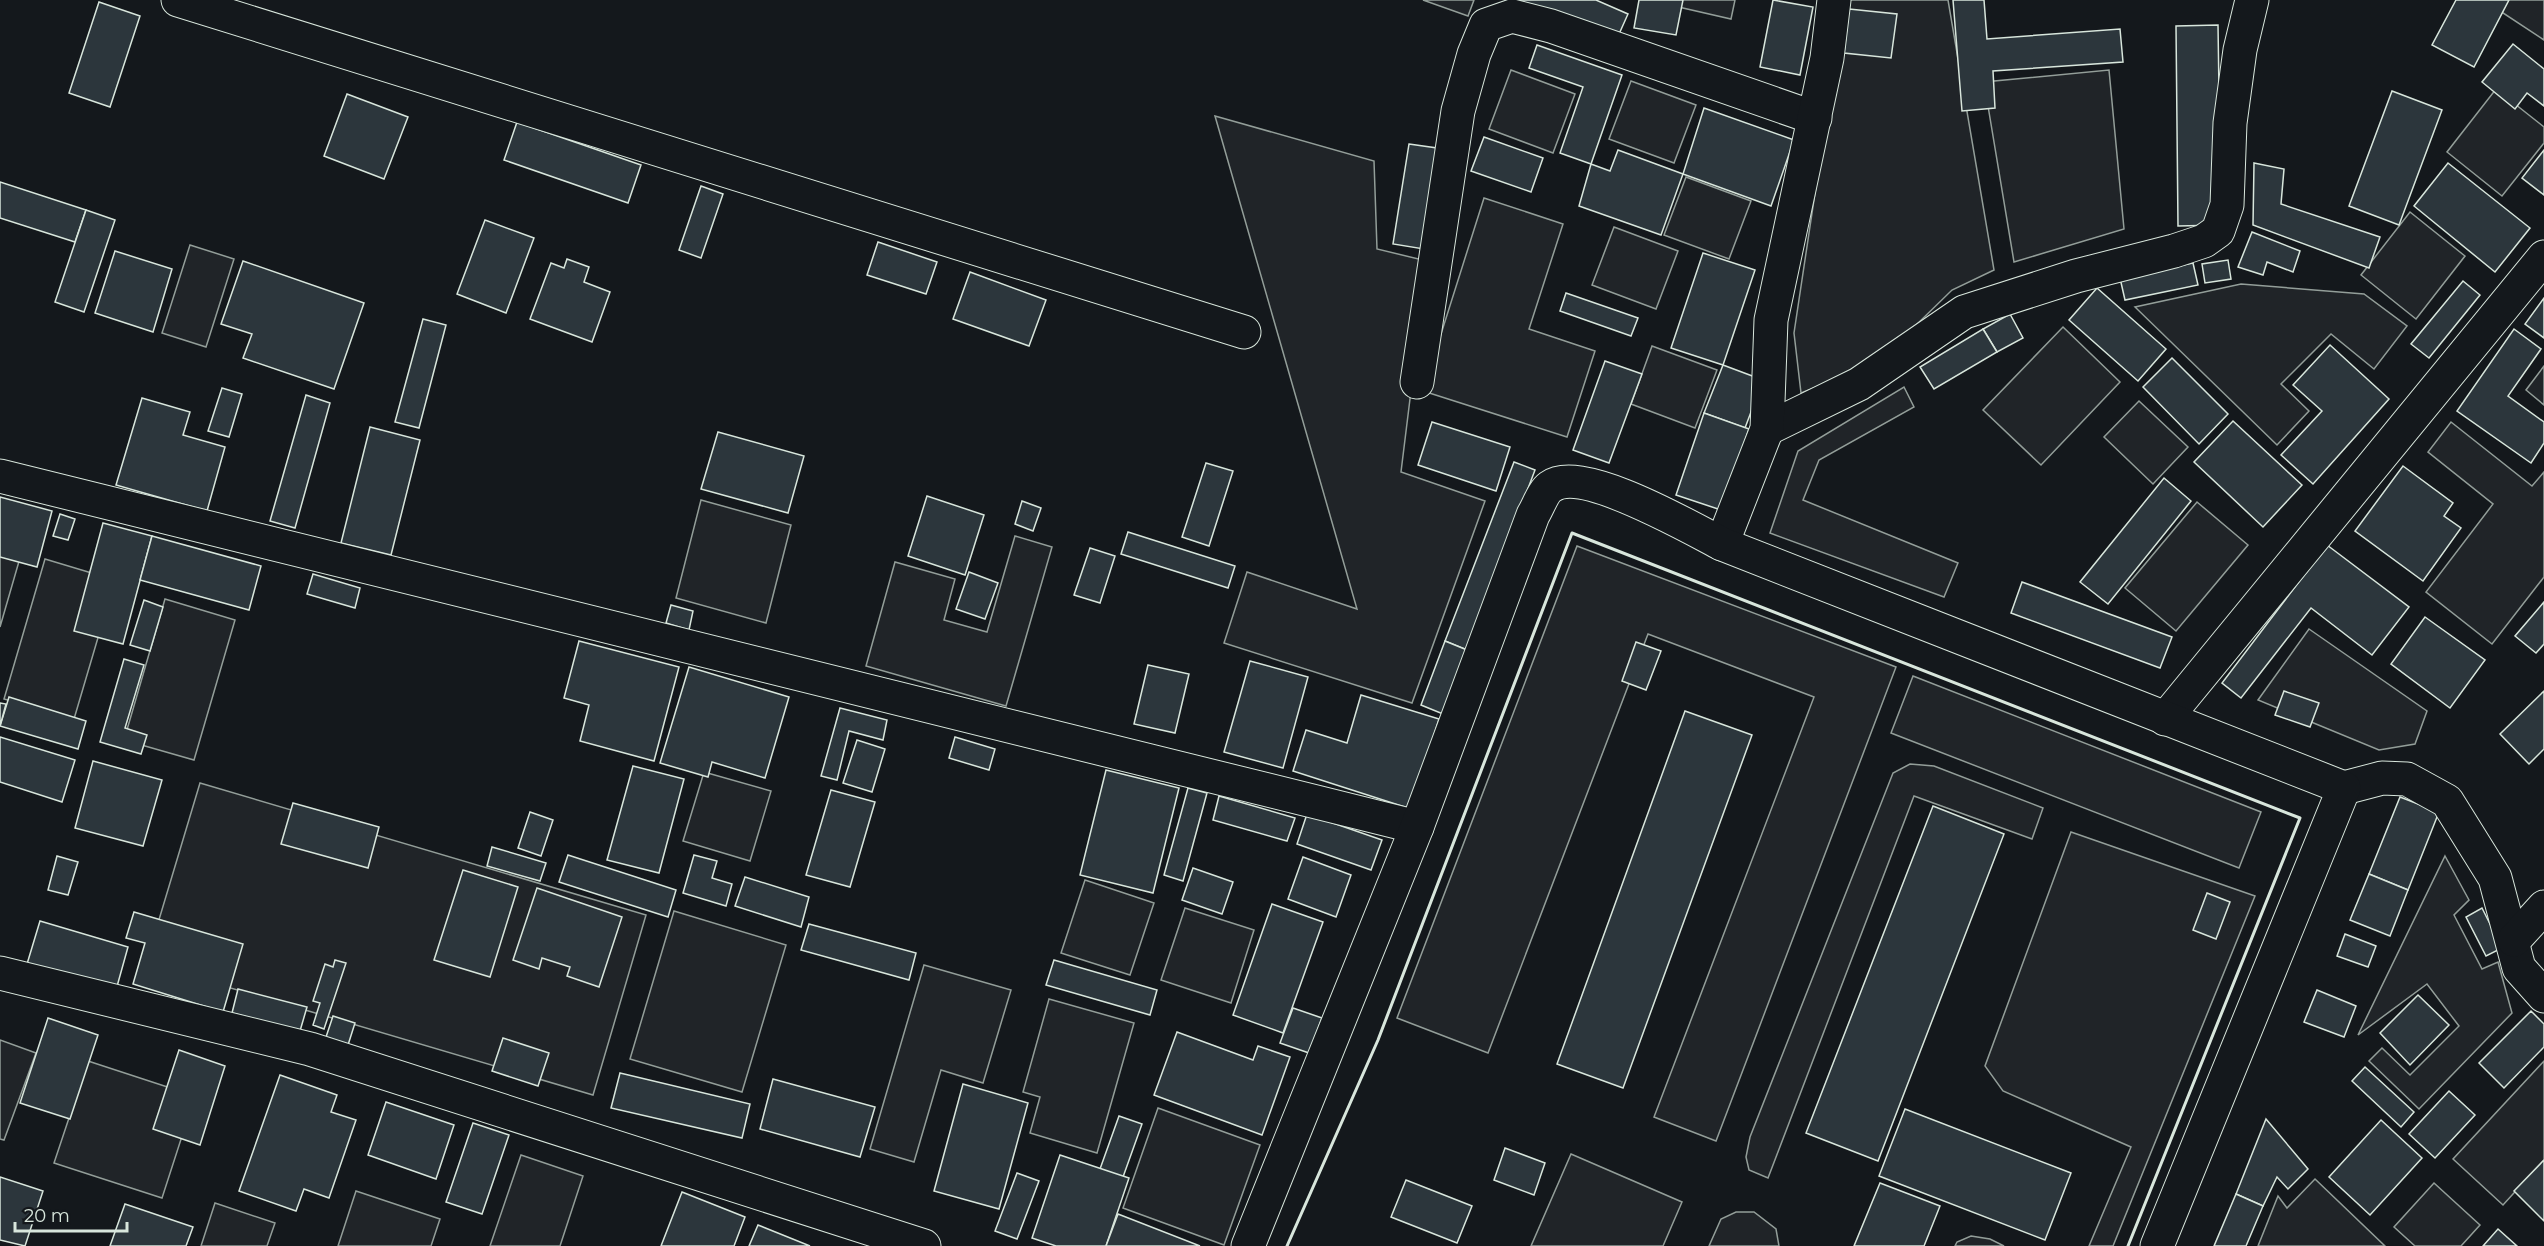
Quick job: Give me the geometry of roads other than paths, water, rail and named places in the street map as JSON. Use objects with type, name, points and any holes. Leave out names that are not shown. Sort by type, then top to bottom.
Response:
[{"type":"street","points":[[178,0],[1244,332]]},
{"type":"street","points":[[1722,544],[1767,429],[1771,320],[1827,58],[1834,0]]},
{"type":"street","points":[[1767,429],[1859,384],[1964,312],[2076,276],[2174,251],[2204,241],[2218,231],[2228,205],[2230,123],[2240,50],[2252,0]]},
{"type":"street","points":[[1417,382],[1458,111],[1474,54],[1486,26],[1512,16],[1551,26],[1815,118]]},
{"type":"street","points":[[2165,718],[2544,258]]},
{"type":"street","points":[[0,476],[1417,827]]},
{"type":"street","points":[[1248,1246],[1417,827],[1533,515],[1550,487],[1566,482],[1603,489],[1648,506],[1722,544],[2344,788],[2382,778],[2407,779],[2447,801],[2495,878],[2514,940],[2519,968],[2544,996]]},
{"type":"street","points":[[2157,1246],[2344,788]]},
{"type":"street","points":[[2514,940],[2544,907]]},
{"type":"street","points":[[0,973],[310,1049],[924,1246]]}]
